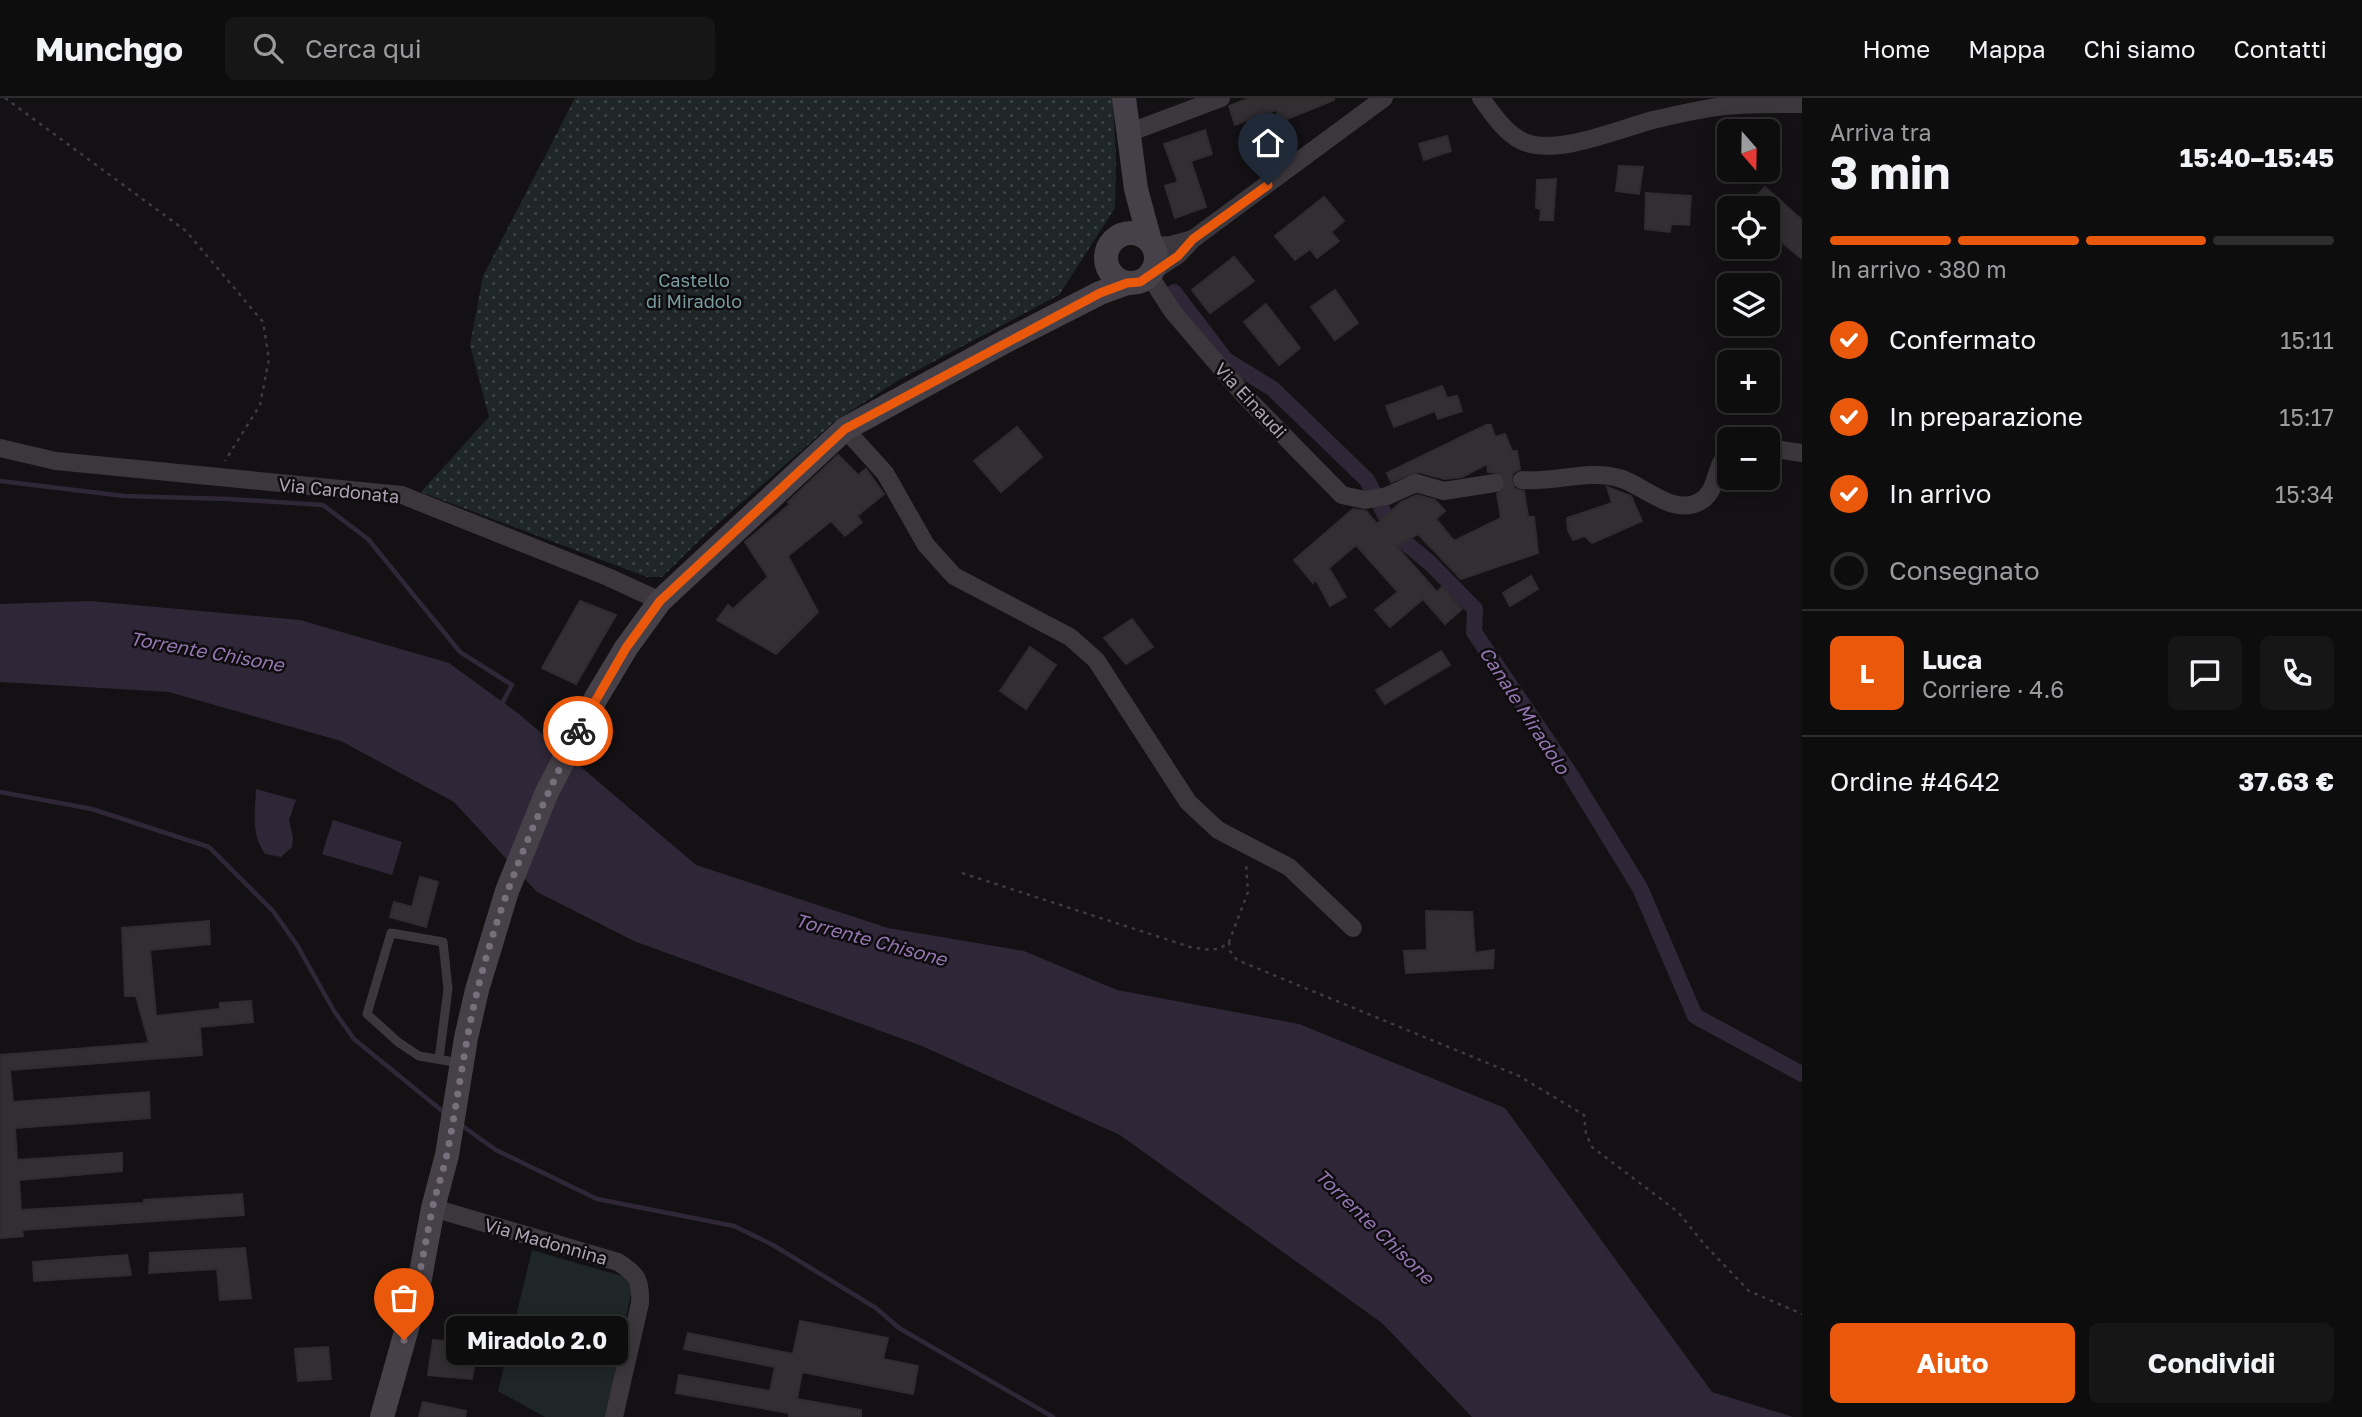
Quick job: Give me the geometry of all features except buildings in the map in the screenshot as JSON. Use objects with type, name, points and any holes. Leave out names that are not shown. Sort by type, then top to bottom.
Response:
[{"type":"street","points":[[1114,243],[1107,269],[1119,281],[1143,277],[1156,259],[1136,189],[1124,98]]},
{"type":"street","points":[[1128,133],[1222,98]]},
{"type":"street","points":[[382,1417],[418,1289],[433,1208],[447,1155],[453,1068],[507,891],[547,792],[596,698],[626,648],[660,601],[845,429],[1067,310],[1100,293],[1143,277],[1178,256],[1193,239],[1384,98]]},
{"type":"street","points":[[1481,98],[1497,120],[1522,142],[1547,145],[1578,141],[1707,108],[1802,104]]},
{"type":"street","points":[[1067,310],[1095,277],[1114,243],[1136,189]]},
{"type":"street","points":[[1114,243],[1137,233],[1151,243],[1171,245],[1193,239]]},
{"type":"street","name":"Via Einaudi","points":[[1143,277],[1244,395],[1342,495],[1379,498],[1416,483],[1444,491],[1495,483]]},
{"type":"street","points":[[845,429],[885,473],[926,545],[954,576],[1070,637],[1096,660],[1188,802],[1219,830],[1289,867],[1353,928]]},
{"type":"street","name":"Via Cardonata","points":[[0,448],[56,461],[402,495],[608,577],[660,601]]},
{"type":"street","points":[[1780,450],[1802,453]]},
{"type":"street","points":[[1522,480],[1590,475],[1617,477],[1632,482],[1662,500],[1687,506],[1706,498],[1712,490],[1717,473]]},
{"type":"street","name":"Via Madonnina","points":[[433,1208],[618,1262],[633,1272],[641,1287],[640,1303],[614,1417]]},
{"type":"lane","points":[[391,933],[443,942],[453,1068],[419,1056],[398,1042],[367,1014],[391,933]]},
{"type":"path","points":[[5,98],[186,231],[263,322],[269,359],[260,405],[215,477]]},
{"type":"path","points":[[1231,835],[1246,865],[1248,892],[1229,942],[1230,951],[1237,960],[1519,1076],[1584,1115],[1586,1133],[1592,1147],[1678,1212],[1749,1291],[1802,1314]]},
{"type":"path","points":[[962,873],[1190,947],[1210,950],[1221,948],[1229,942]]},
{"type":"green space","name":"Castello di Miradolo","points":[[575,98],[1113,98],[1115,208],[1059,295],[899,380],[834,422],[706,534],[662,577],[647,577],[421,492],[489,417],[470,345],[483,276]]},
{"type":"green space","points":[[532,1250],[625,1277],[632,1288],[606,1417],[545,1417],[498,1391]]},
{"type":"water","name":"Torrente Chisone","points":[[90,601],[300,620],[449,663],[519,714],[696,865],[888,928],[1024,951],[1117,990],[1299,1024],[1505,1108],[1712,1392],[1793,1417],[1472,1417],[1382,1323],[1120,1135],[922,1046],[634,941],[537,892],[454,802],[341,741],[169,692],[0,682],[0,604]]},
{"type":"water","points":[[256,789],[296,800],[289,820],[292,847],[281,857],[265,854],[258,839],[255,823]]},
{"type":"water","points":[[333,820],[402,842],[392,875],[322,854]]},
{"type":"waterway","name":"Canale Miradolo","points":[[1174,292],[1226,360],[1273,389],[1367,480],[1395,534],[1430,563],[1475,609],[1474,632],[1572,777],[1640,888],[1695,1016],[1802,1074]]},
{"type":"waterway","points":[[0,481],[124,496],[323,505],[368,539],[460,652],[512,685],[503,702]]},
{"type":"waterway","points":[[0,792],[92,809],[209,847],[273,911],[354,1039],[446,1114]]},
{"type":"waterway","points":[[461,1125],[496,1150],[597,1199],[734,1226],[773,1245],[876,1308],[899,1328],[1053,1417]]},
{"type":"tunnel","points":[[1495,483],[1522,480]]},
{"type":"way so far","points":[[404,1340],[447,1155],[458,1082],[477,990],[507,891],[547,792],[578,731]]},
{"type":"place","name":"Miradolo 2.0","points":[[404,1340]]},
{"type":"route","points":[[578,731],[626,648],[660,601],[845,429],[1100,293],[1127,283],[1140,282],[1178,256],[1193,239],[1268,185]]}]
